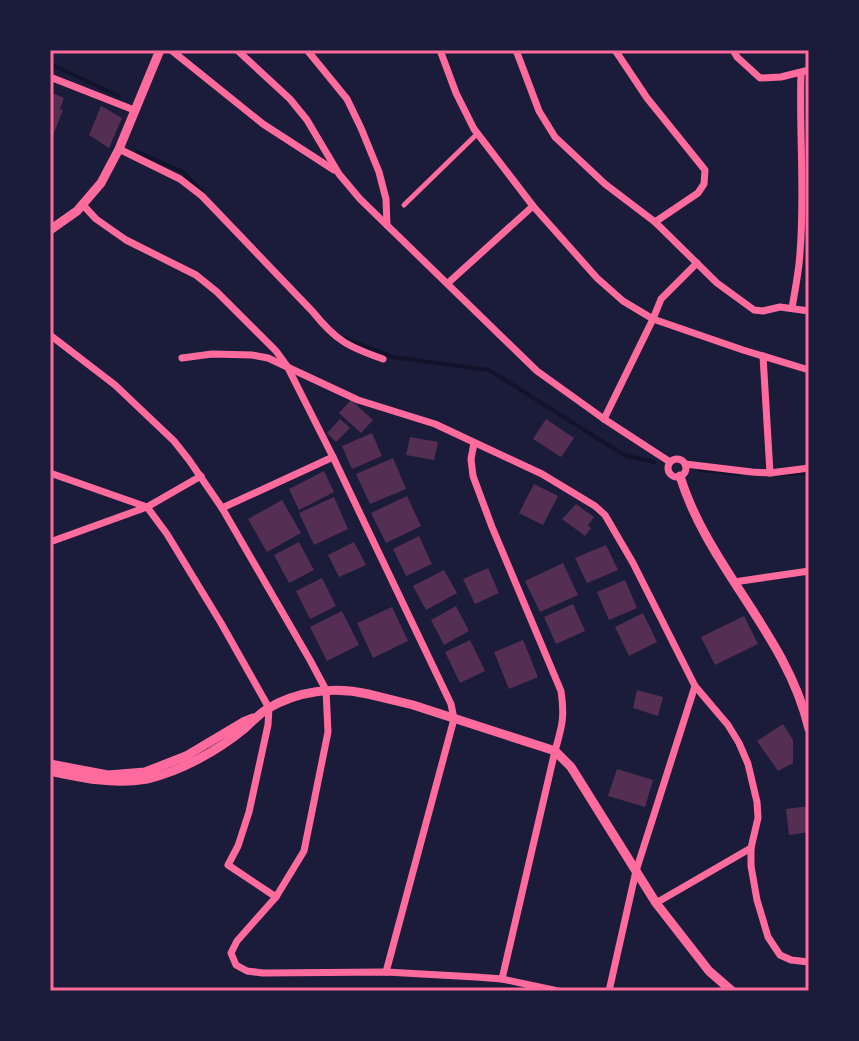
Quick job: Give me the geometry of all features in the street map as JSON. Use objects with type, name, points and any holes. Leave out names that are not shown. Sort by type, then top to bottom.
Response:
[{"type":"street","points":[[50,230],[83,205],[101,183],[119,149],[160,50]]},
{"type":"street","points":[[171,50],[263,124],[327,163],[537,371],[670,462]]},
{"type":"street","points":[[237,50],[290,99],[307,120],[339,174]]},
{"type":"street","points":[[307,50],[347,99],[361,128],[379,172],[386,199],[387,225]]},
{"type":"street","points":[[440,50],[456,93],[478,133],[533,206],[597,278],[623,301],[653,319],[809,370]]},
{"type":"street","points":[[516,50],[539,111],[555,137],[605,184],[655,222],[717,283],[754,310],[780,307],[809,311]]},
{"type":"street","points":[[615,50],[647,98],[705,170],[704,184],[698,193],[655,222]]},
{"type":"street","points":[[733,50],[760,78],[805,72],[800,116],[805,181],[805,253],[792,308]]},
{"type":"street","points":[[50,77],[134,110]]},
{"type":"street","points":[[800,116],[809,117]]},
{"type":"street","points":[[404,205],[478,133]]},
{"type":"street","points":[[119,149],[180,179],[202,196],[327,330],[354,349],[383,359]]},
{"type":"street","points":[[83,205],[96,219],[126,240],[196,275],[276,351],[287,366],[333,457],[451,704],[454,719],[386,972]]},
{"type":"street","points":[[448,283],[533,206]]},
{"type":"street","points":[[604,419],[661,299],[697,263]]},
{"type":"street","points":[[50,335],[102,373],[174,441],[222,508],[326,690],[328,732],[304,851],[276,897],[237,941],[231,953],[236,965],[247,971],[263,973],[386,972],[502,979],[558,991]]},
{"type":"street","points":[[182,358],[212,354],[268,358],[358,400],[435,424],[542,474],[605,515],[633,563],[695,686],[739,743],[748,764],[757,802],[758,818],[751,848],[751,866],[768,937],[780,955],[809,962]]},
{"type":"street","points":[[763,356],[770,473]]},
{"type":"street","points":[[474,443],[471,459],[473,476],[561,691],[564,711],[502,979]]},
{"type":"street","points":[[222,508],[333,457]]},
{"type":"street","points":[[670,462],[678,459],[685,464],[770,473],[809,468]]},
{"type":"street","points":[[670,462],[669,473],[674,477],[686,470],[685,464]]},
{"type":"street","points":[[50,473],[147,507],[214,611],[269,708],[249,812],[228,865],[276,897]]},
{"type":"street","points":[[50,542],[147,507],[201,476]]},
{"type":"street","points":[[680,476],[700,527],[786,666],[809,729]]},
{"type":"street","points":[[734,582],[809,571]]},
{"type":"street","points":[[609,991],[636,871],[695,686]]},
{"type":"street","points":[[50,771],[107,782],[163,774],[197,759],[269,708],[297,696],[326,690],[351,690],[393,700],[555,751],[571,767],[656,903],[709,971],[732,991]]},
{"type":"street","points":[[50,764],[108,775],[145,772],[186,756],[257,717]]},
{"type":"street","points":[[656,903],[751,848]]},
{"type":"building","points":[[50,92],[64,98],[60,109],[63,110],[50,143]]},
{"type":"building","points":[[101,106],[122,118],[109,148],[89,135]]},
{"type":"building","points":[[351,400],[373,420],[361,433],[339,413]]},
{"type":"building","points":[[340,419],[350,428],[336,442],[327,433]]},
{"type":"building","points":[[546,419],[574,438],[561,457],[533,439]]},
{"type":"building","points":[[372,433],[382,456],[352,469],[342,446]]},
{"type":"building","points":[[410,437],[438,442],[434,460],[406,455]]},
{"type":"building","points":[[393,458],[406,489],[370,504],[356,474]]},
{"type":"building","points":[[324,471],[334,492],[299,510],[289,489]]},
{"type":"building","points":[[534,484],[558,496],[543,525],[519,513]]},
{"type":"building","points":[[407,496],[421,526],[386,543],[371,513]]},
{"type":"building","points":[[334,497],[348,529],[314,545],[299,513]]},
{"type":"building","points":[[282,500],[301,533],[267,552],[248,519]]},
{"type":"building","points":[[576,504],[594,517],[585,536],[562,519]]},
{"type":"building","points":[[419,536],[432,564],[406,576],[393,549]]},
{"type":"building","points":[[299,542],[314,570],[289,583],[274,555]]},
{"type":"building","points":[[354,542],[366,565],[339,577],[328,555]]},
{"type":"building","points":[[606,545],[618,570],[587,583],[575,558]]},
{"type":"building","points":[[563,563],[578,595],[540,612],[525,581]]},
{"type":"building","points":[[488,568],[499,593],[475,604],[463,579]]},
{"type":"building","points":[[444,570],[457,593],[426,610],[413,586]]},
{"type":"building","points":[[322,578],[336,606],[310,619],[296,591]]},
{"type":"building","points":[[625,580],[637,608],[609,620],[597,592]]},
{"type":"building","points":[[573,604],[585,631],[556,644],[544,617]]},
{"type":"building","points":[[456,606],[469,631],[444,645],[431,620]]},
{"type":"building","points":[[392,607],[408,641],[373,658],[357,623]]},
{"type":"building","points":[[342,611],[359,645],[327,661],[310,627]]},
{"type":"building","points":[[643,613],[657,642],[629,656],[615,627]]},
{"type":"building","points":[[744,616],[758,644],[715,665],[701,637]]},
{"type":"building","points":[[470,640],[485,671],[460,683],[445,652]]},
{"type":"building","points":[[523,640],[538,677],[509,689],[494,652]]},
{"type":"building","points":[[637,690],[663,697],[658,716],[633,708]]},
{"type":"building","points":[[783,724],[793,740],[793,763],[778,771],[757,741]]},
{"type":"building","points":[[617,769],[653,780],[645,807],[608,796]]},
{"type":"building","points":[[809,806],[809,832],[789,835],[786,809]]},
{"type":"waterway","points":[[50,64],[119,96]]},
{"type":"waterway","points":[[138,152],[183,172],[203,193]]},
{"type":"waterway","points":[[342,337],[393,357],[489,370],[624,455],[654,462]]},
{"type":"waterway","points":[[700,470],[739,474]]},
{"type":"waterway","points":[[783,474],[809,473]]}]
